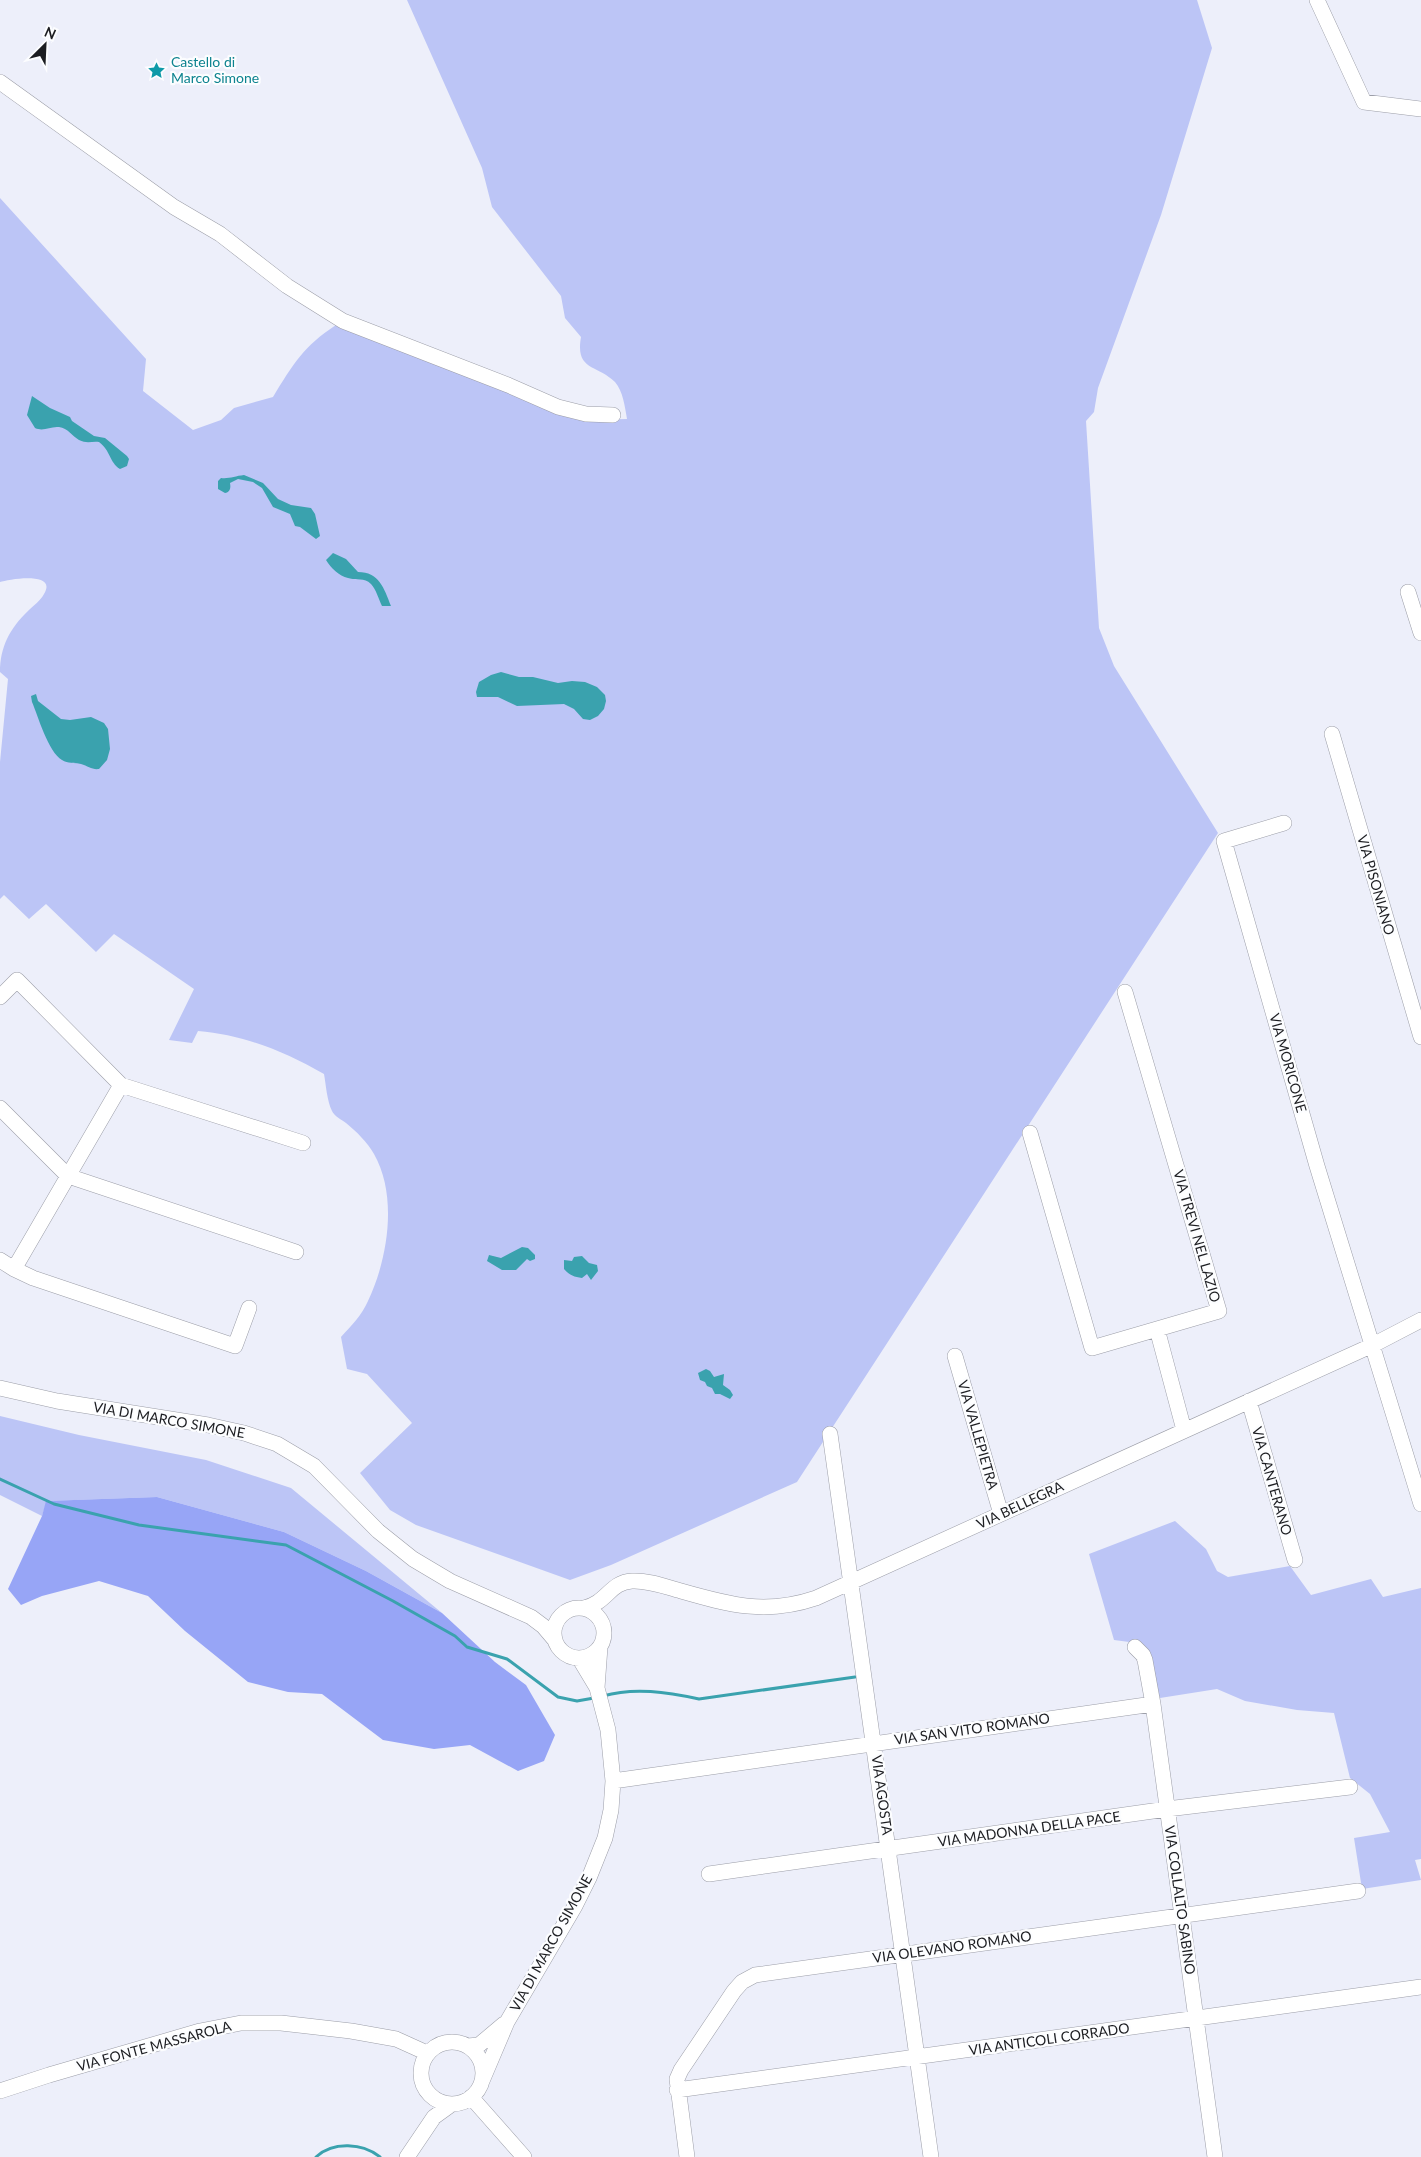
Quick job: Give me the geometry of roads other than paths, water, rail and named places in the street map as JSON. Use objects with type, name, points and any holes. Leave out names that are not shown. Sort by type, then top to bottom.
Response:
[{"type":"street","points":[[1317,0],[1364,102],[1421,109]]},
{"type":"street","points":[[0,82],[174,207],[220,234],[286,286],[343,322],[508,385],[558,407],[586,414],[613,415]]},
{"type":"street","points":[[1408,592],[1421,633]]},
{"type":"street","name":"VIA PISONIANO","points":[[1332,734],[1421,1037]]},
{"type":"street","name":"VIA MORICONE","points":[[1284,823],[1224,841],[1317,1166],[1373,1344]]},
{"type":"street","points":[[0,997],[17,980],[121,1085],[303,1143]]},
{"type":"street","name":"VIA TREVI NEL LAZIO","points":[[1030,1133],[1092,1348],[1219,1311],[1125,992]]},
{"type":"street","points":[[14,1269],[121,1085]]},
{"type":"street","points":[[0,1108],[68,1176],[296,1252]]},
{"type":"street","points":[[0,1260],[33,1278],[235,1346],[248,1308]]},
{"type":"street","name":"VIA BELLEGRA","points":[[584,1608],[597,1604],[616,1585],[623,1582],[639,1581],[726,1604],[752,1608],[767,1608],[800,1603],[850,1584],[1373,1344],[1421,1320]]},
{"type":"street","points":[[1157,1329],[1184,1430]]},
{"type":"street","points":[[1373,1344],[1421,1504]]},
{"type":"street","name":"VIA VALLEPIETRA","points":[[955,1356],[1001,1514]]},
{"type":"street","name":"VIA DI MARCO SIMONE","points":[[0,1388],[57,1401],[208,1425],[244,1433],[277,1444],[314,1466],[378,1531],[413,1559],[450,1581],[523,1612],[540,1616],[566,1611]]},
{"type":"street","name":"VIA CANTERANO","points":[[1249,1401],[1295,1560]]},
{"type":"street","name":"VIA AGOSTA","points":[[830,1434],[932,2157]]},
{"type":"street","points":[[601,1620],[590,1610],[584,1608],[566,1611],[556,1623],[554,1639],[564,1653],[579,1658],[591,1655],[600,1647],[604,1633],[601,1620],[602,1606],[607,1595]]},
{"type":"street","name":"VIA DI MARCO SIMONE","points":[[523,1612],[544,1626],[554,1639]]},
{"type":"street","name":"VIA DI MARCO SIMONE","points":[[597,1688],[600,1647]]},
{"type":"street","name":"VIA COLLALTO SABINO","points":[[1135,1647],[1145,1660],[1154,1704],[1215,2157]]},
{"type":"street","name":"VIA DI MARCO SIMONE","points":[[482,2081],[507,2022],[589,1878],[605,1838],[611,1810],[613,1781],[608,1730],[597,1688],[579,1658]]},
{"type":"street","name":"VIA SAN VITO ROMANO","points":[[613,1781],[1154,1704]]},
{"type":"street","name":"VIA MADONNA DELLA PACE","points":[[709,1874],[1167,1810],[1350,1787]]},
{"type":"street","name":"VIA OLEVANO ROMANO","points":[[687,2157],[677,2079],[681,2070],[734,1991],[746,1979],[764,1973],[1358,1891]]},
{"type":"street","name":"VIA ANTICOLI CORRADO","points":[[677,2090],[1421,1987]]},
{"type":"street","name":"VIA FONTE MASSAROLA","points":[[0,2092],[48,2075],[200,2031],[241,2023],[281,2022],[360,2033],[396,2039],[427,2053]]},
{"type":"street","name":"VIA DI MARCO SIMONE","points":[[468,2046],[479,2045],[507,2022]]},
{"type":"street","points":[[460,2042],[468,2046],[476,2052],[484,2071],[478,2090],[472,2097],[459,2104],[442,2103],[433,2098],[422,2083],[421,2068],[427,2053],[442,2043],[460,2042]]},
{"type":"street","points":[[425,2128],[430,2107],[426,2090]]},
{"type":"street","points":[[472,2097],[524,2157]]},
{"type":"street","points":[[407,2157],[425,2128],[439,2112],[452,2104]]},
{"type":"waterway","points":[[0,1479],[54,1504],[139,1525],[286,1545],[393,1601],[455,1636],[467,1647],[507,1659],[558,1697],[577,1701],[594,1698]]},
{"type":"waterway","points":[[603,1696],[639,1691],[675,1694],[699,1699],[855,1677]]},
{"type":"waterway","points":[[316,2157],[331,2148],[339,2146],[365,2149],[380,2157]]},
{"type":"place","name":"Castello di Marco Simone","points":[[157,70]]}]
